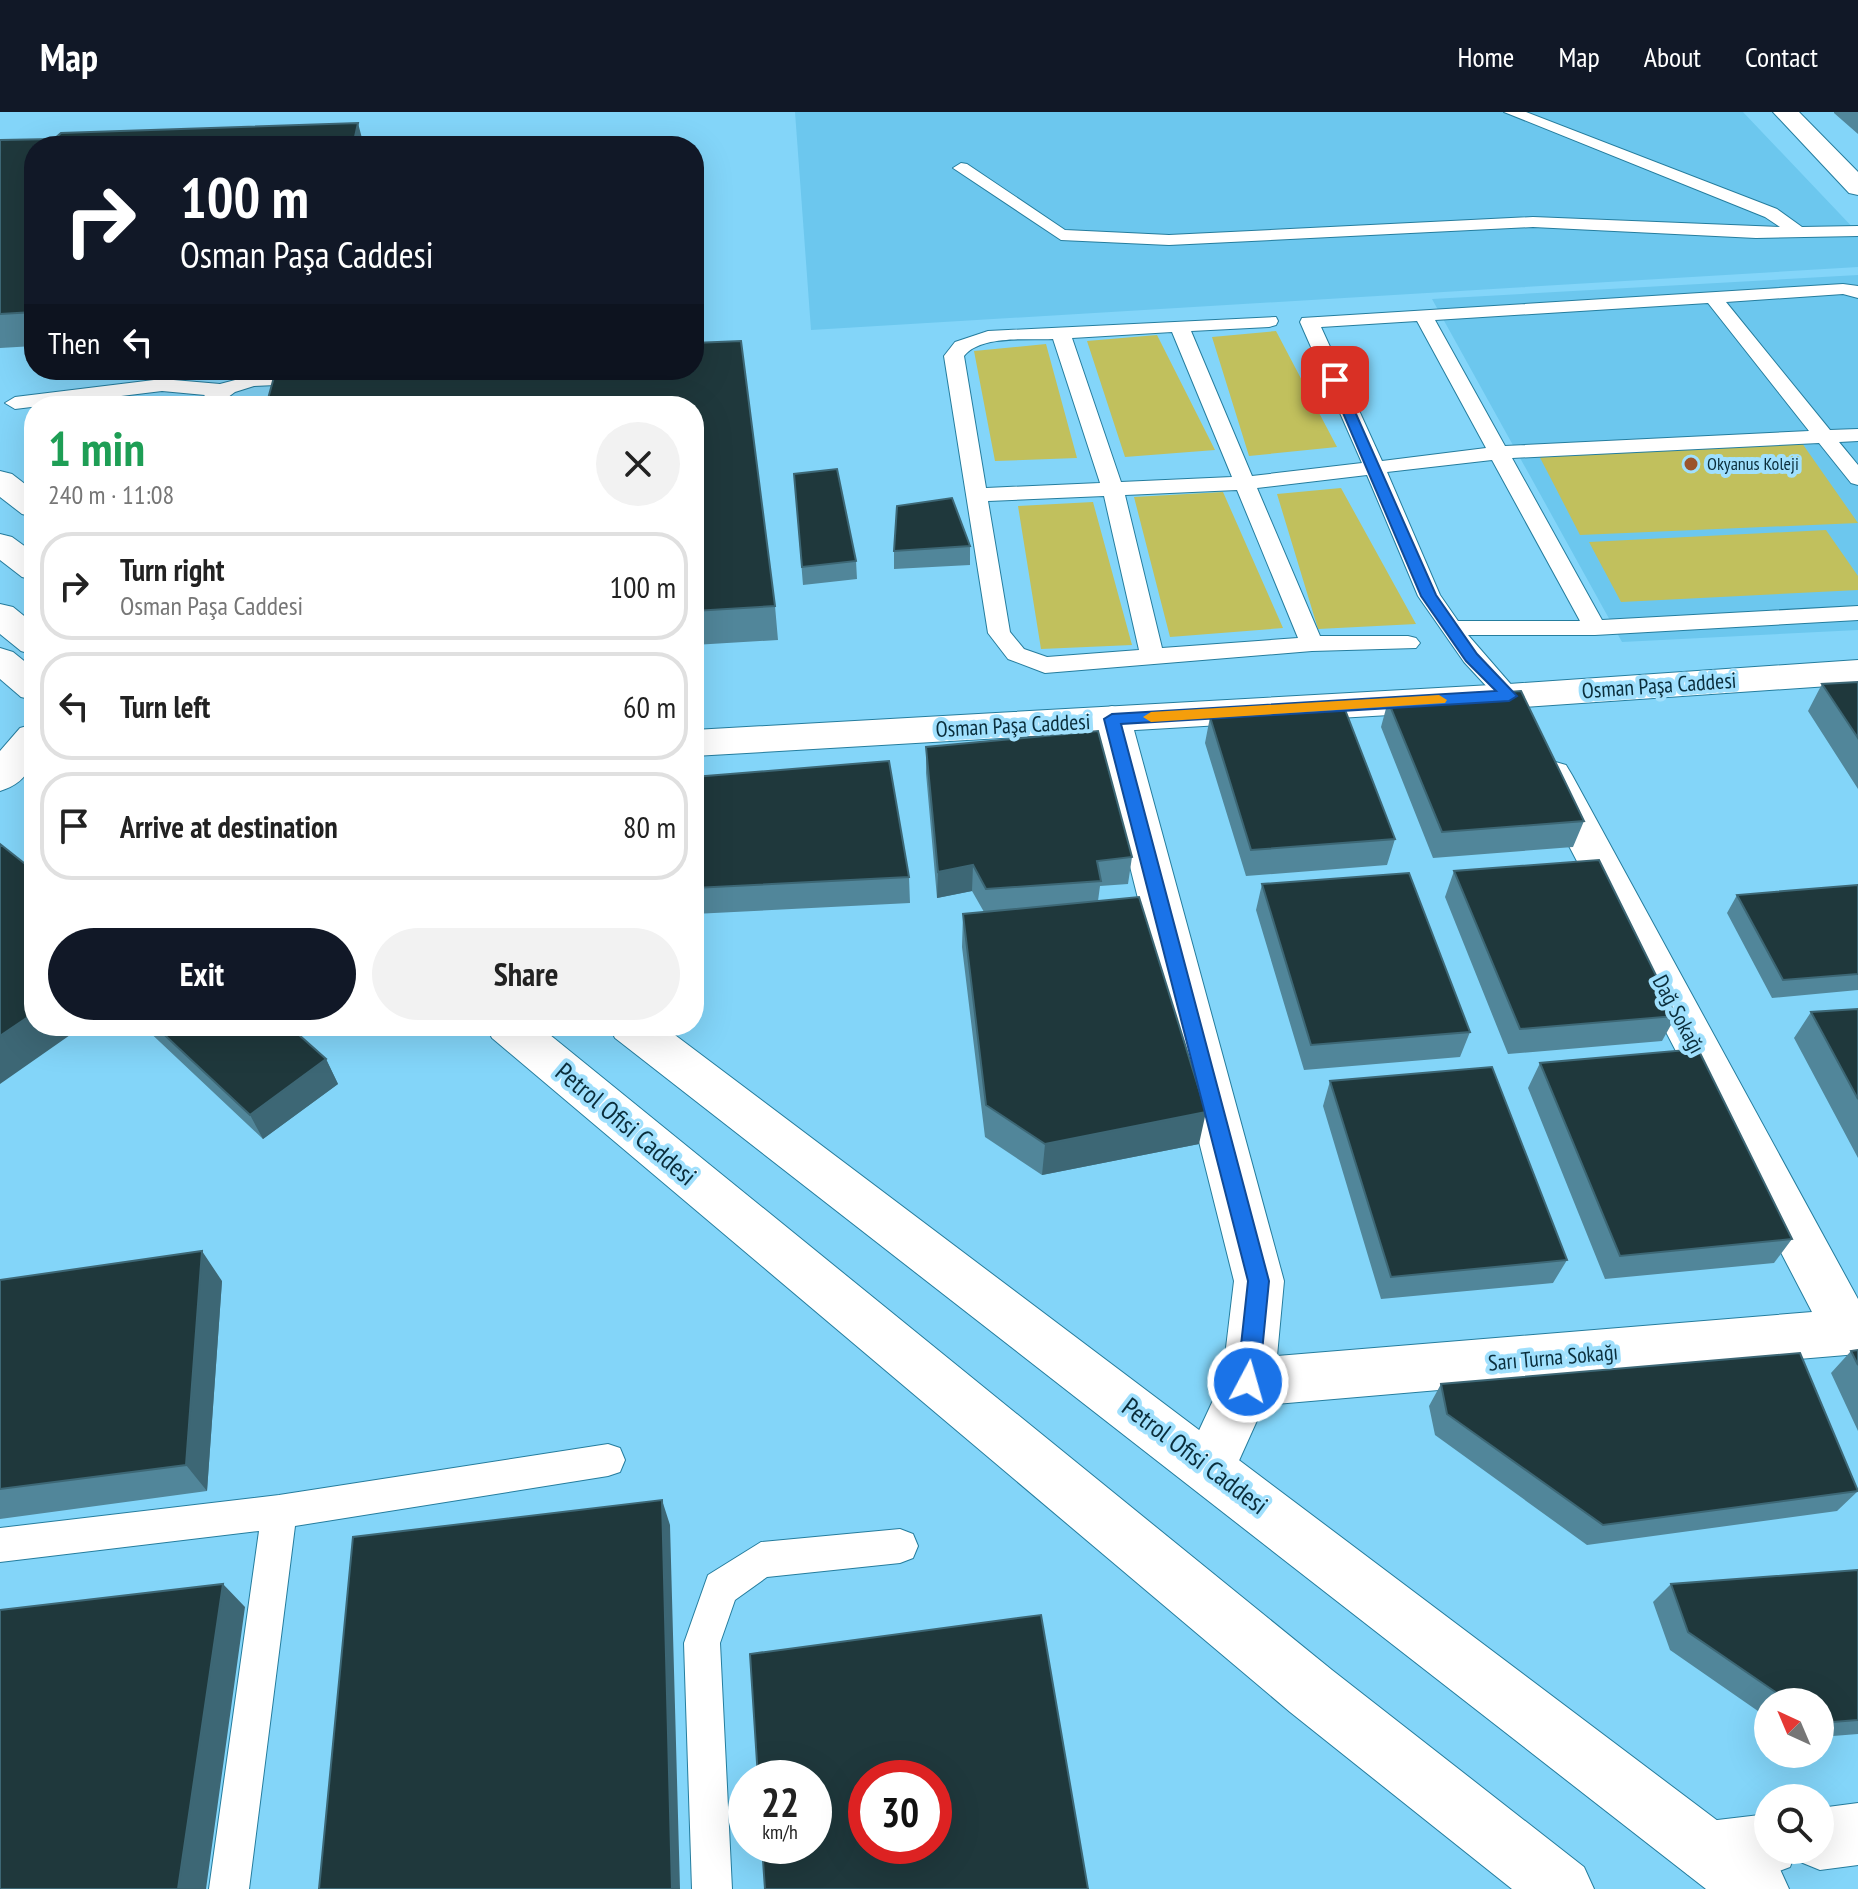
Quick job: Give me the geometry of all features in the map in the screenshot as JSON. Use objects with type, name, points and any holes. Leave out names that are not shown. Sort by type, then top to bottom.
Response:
[{"type":"main road","points":[[1785,112],[1858,187]]},
{"type":"main road","points":[[0,481],[24,499]]},
{"type":"main road","points":[[0,544],[24,562]]},
{"type":"main road","points":[[0,615],[24,635]]},
{"type":"main road","points":[[0,660],[24,680]]},
{"type":"main road","name":"Osman Paşa Caddesi","points":[[704,742],[1509,696],[1858,672]]},
{"type":"main road","name":"Dağ Sokağı","points":[[1509,696],[1854,1332]]},
{"type":"main road","points":[[1112,719],[1259,1281],[1248,1382],[1209,1467]]},
{"type":"main road","points":[[0,777],[24,749]]},
{"type":"main road","points":[[0,790],[24,791]]},
{"type":"main road","name":"Petrol Ofisi Caddesi","points":[[520,1036],[1311,1691],[1562,1889]]},
{"type":"main road","name":"Petrol Ofisi Caddesi","points":[[644,1036],[1757,1889]]},
{"type":"main road","name":"Sarı Turna Sokağı","points":[[1248,1382],[1854,1332]]},
{"type":"main road","points":[[1834,1837],[1858,1834]]},
{"type":"main road","points":[[1709,1852],[1754,1847]]},
{"type":"lane","points":[[1512,112],[1771,213],[1798,232]]},
{"type":"lane","points":[[961,168],[1061,235],[1169,240],[1533,222],[1798,232],[1858,231]]},
{"type":"lane","points":[[1509,696],[1472,657],[1429,596],[1309,322],[1843,289],[1858,292]]},
{"type":"lane","points":[[1713,297],[1858,479]]},
{"type":"lane","points":[[1423,315],[1595,628]]},
{"type":"lane","points":[[1269,321],[988,337],[962,346],[954,356],[999,633],[1016,654],[1045,665],[1312,644],[1408,643]]},
{"type":"lane","points":[[1180,328],[1312,644]]},
{"type":"lane","points":[[1061,334],[1113,490],[1152,656]]},
{"type":"lane","points":[[72,396],[162,385],[219,390],[246,381],[272,380]]},
{"type":"lane","points":[[214,396],[219,390]]},
{"type":"lane","points":[[15,403],[24,402]]},
{"type":"lane","points":[[977,495],[1246,483],[1498,453],[1858,435]]},
{"type":"lane","points":[[1451,628],[1595,628],[1858,613]]},
{"type":"lane","points":[[0,1545],[279,1512],[608,1460]]},
{"type":"lane","points":[[229,1889],[279,1512]]},
{"type":"lane","points":[[712,1889],[702,1643],[721,1588],[761,1560],[900,1546]]},
{"type":"shaded area","points":[[795,112],[1743,112],[1858,233],[1858,267],[811,330]]},
{"type":"shaded area","name":"Okyanus Koleji","points":[[1858,275],[1858,630],[1622,642],[1432,299]]},
{"type":"shaded area","points":[[1276,331],[1337,447],[1249,456],[1212,337]]},
{"type":"shaded area","points":[[1157,335],[1215,450],[1125,457],[1087,341]]},
{"type":"shaded area","points":[[1046,344],[1077,458],[995,461],[974,351]]},
{"type":"shaded area","points":[[1797,436],[1858,523],[1580,535],[1534,446]]},
{"type":"shaded area","points":[[1341,488],[1416,624],[1318,629],[1277,494]]},
{"type":"shaded area","points":[[1223,492],[1283,628],[1170,637],[1134,497]]},
{"type":"shaded area","points":[[1093,502],[1132,645],[1041,649],[1018,506]]},
{"type":"shaded area","points":[[1826,530],[1858,576],[1858,590],[1621,602],[1589,542]]},
{"type":"building","points":[[358,123],[355,136],[58,136],[61,133]]},
{"type":"building","points":[[0,140],[24,140],[24,313],[0,314]]},
{"type":"building","points":[[741,341],[775,606],[704,610],[704,396],[269,396],[273,380],[704,380],[704,343]]},
{"type":"building","points":[[837,469],[856,561],[802,567],[794,474]]},
{"type":"building","points":[[952,498],[970,546],[894,551],[897,506]]},
{"type":"building","points":[[1858,682],[1858,738],[1822,684]]},
{"type":"building","points":[[1521,691],[1584,821],[1442,832],[1388,701]]},
{"type":"building","points":[[1344,707],[1395,839],[1251,850],[1210,717]]},
{"type":"building","points":[[1098,731],[1132,857],[1097,861],[1101,881],[986,889],[973,865],[938,872],[926,747]]},
{"type":"building","points":[[889,761],[909,877],[704,887],[704,776]]},
{"type":"building","points":[[0,844],[24,863],[24,1020],[0,1036]]},
{"type":"building","points":[[1599,860],[1676,1016],[1520,1029],[1454,871]]},
{"type":"building","points":[[1409,873],[1470,1032],[1311,1045],[1262,884]]},
{"type":"building","points":[[1858,885],[1858,974],[1783,980],[1737,895]]},
{"type":"building","points":[[1139,897],[1206,1112],[1045,1144],[986,1105],[963,914]]},
{"type":"building","points":[[1858,1009],[1858,1099],[1811,1012]]},
{"type":"building","points":[[166,1036],[300,1036],[326,1059],[250,1115]]},
{"type":"building","points":[[1698,1049],[1792,1239],[1620,1256],[1540,1063]]},
{"type":"building","points":[[1492,1067],[1567,1260],[1391,1277],[1330,1081]]},
{"type":"building","points":[[202,1251],[186,1465],[0,1489],[0,1280]]},
{"type":"building","points":[[1858,1350],[1858,1365],[1851,1351]]},
{"type":"building","points":[[1800,1353],[1858,1491],[1603,1525],[1447,1414],[1441,1384]]},
{"type":"building","points":[[662,1500],[672,1889],[319,1889],[353,1537]]},
{"type":"building","points":[[1858,1570],[1858,1720],[1834,1722],[1834,1688],[1770,1688],[1688,1632],[1671,1584]]},
{"type":"building","points":[[223,1584],[178,1889],[0,1889],[0,1610]]},
{"type":"building","points":[[1041,1615],[1088,1889],[765,1889],[763,1864],[832,1864],[832,1760],[757,1760],[750,1654]]},
{"type":"slow traffic","points":[[1151,717],[1439,700]]},
{"type":"place","name":"Okyanus Koleji","points":[[1691,464]]},
{"type":"route","points":[[1248,1382],[1259,1281],[1112,719],[1509,696],[1472,657],[1429,596],[1335,380]]}]
